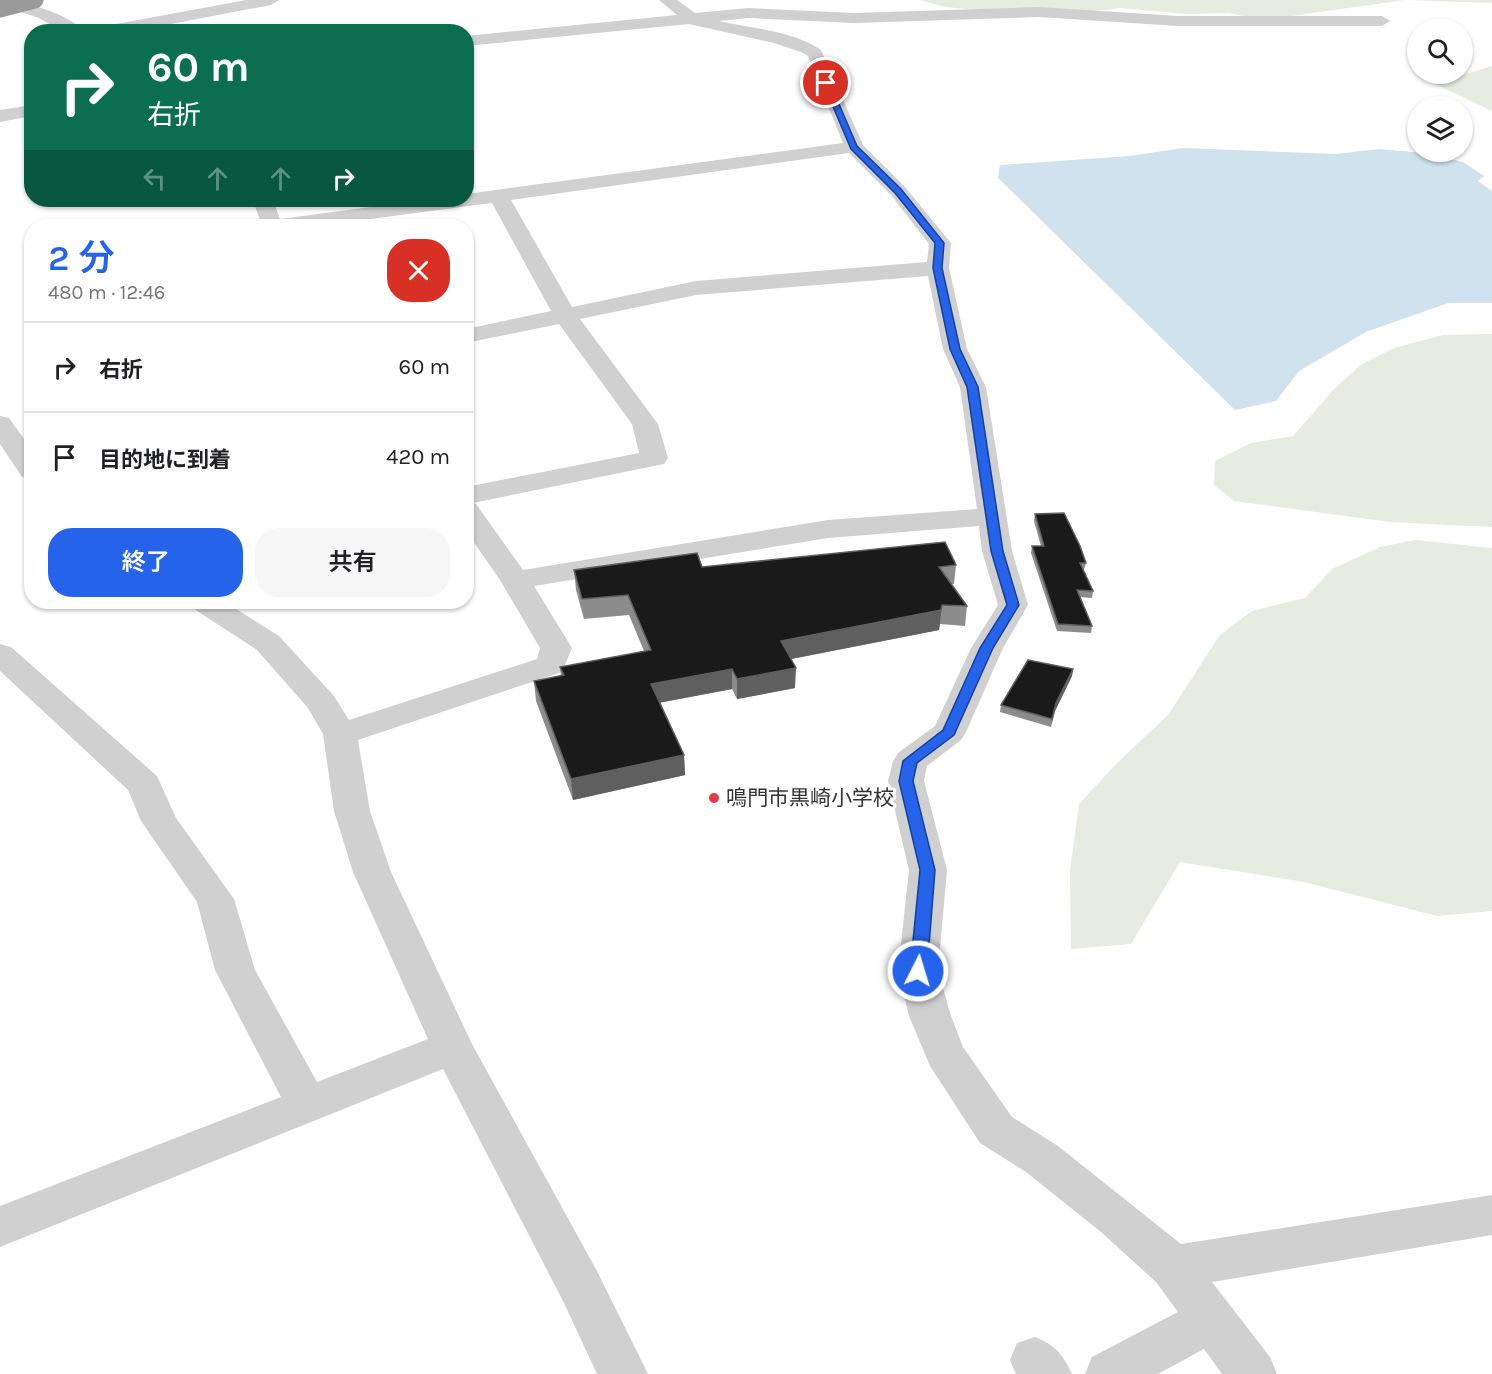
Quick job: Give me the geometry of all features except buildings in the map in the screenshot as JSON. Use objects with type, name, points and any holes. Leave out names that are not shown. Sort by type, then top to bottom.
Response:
[{"type":"highway","points":[[0,9],[30,5]]},
{"type":"street","points":[[0,0],[30,5],[62,24]]},
{"type":"street","points":[[0,16],[30,5],[58,0]]},
{"type":"street","points":[[143,24],[271,0]]},
{"type":"street","points":[[668,0],[694,20],[778,39],[807,48],[815,54],[854,147],[898,191],[940,243],[938,268],[955,349],[973,387],[997,551],[1013,605],[987,648],[949,732],[910,761],[906,781],[927,870],[918,971],[930,1016],[945,1054],[996,1130],[1042,1159],[1117,1218],[1173,1267],[1252,1374]]},
{"type":"street","points":[[474,40],[694,20],[831,0]]},
{"type":"street","points":[[748,13],[854,18],[1039,12],[1178,21],[1382,21]]},
{"type":"street","points":[[0,116],[24,112]]},
{"type":"street","points":[[474,200],[854,147]]},
{"type":"street","points":[[474,494],[654,458],[645,424],[565,315],[499,197]]},
{"type":"street","points":[[328,219],[421,207]]},
{"type":"street","points":[[474,334],[696,288],[938,268]]},
{"type":"street","points":[[0,424],[24,459]]},
{"type":"street","points":[[516,580],[828,529],[993,516]]},
{"type":"street","points":[[340,735],[551,665],[556,648],[516,580],[474,521]]},
{"type":"street","points":[[216,609],[268,643],[322,703],[340,735],[352,811],[372,872],[453,1047],[580,1286],[623,1374]]},
{"type":"street","points":[[0,654],[144,784],[159,821],[215,900],[236,970],[307,1104]]},
{"type":"street","points":[[0,1227],[453,1047]]},
{"type":"street","points":[[1173,1267],[1492,1215]]},
{"type":"street","points":[[1110,1374],[1210,1320]]},
{"type":"shaded area","points":[[920,0],[1405,0],[1262,20],[1229,13],[1188,14],[1120,8],[1095,11],[979,10],[945,7]]},
{"type":"shaded area","points":[[1405,0],[1492,0],[1492,3]]},
{"type":"shaded area","points":[[1492,66],[1492,111],[1473,102],[1473,96],[1460,96],[1435,84],[1473,84],[1473,72]]},
{"type":"shaded area","points":[[1492,334],[1492,527],[1390,522],[1234,501],[1214,485],[1215,461],[1251,443],[1293,436],[1335,388],[1362,364],[1394,348],[1443,335]]},
{"type":"shaded area","points":[[1415,540],[1492,548],[1492,911],[1437,916],[1304,882],[1180,862],[1131,944],[1071,949],[1070,871],[1079,804],[1117,763],[1168,715],[1220,635],[1252,611],[1305,598],[1332,569],[1380,547]]},
{"type":"water","points":[[1183,148],[1336,154],[1379,149],[1407,152],[1407,162],[1463,162],[1484,176],[1478,181],[1492,191],[1492,303],[1448,303],[1366,332],[1299,371],[1276,401],[1235,410],[998,178],[1000,165],[1129,156]]},
{"type":"place","name":"鳴門市黒崎小学校","points":[[714,798]]},
{"type":"route","points":[[826,83],[854,147],[898,191],[940,243],[938,268],[955,349],[973,387],[997,551],[1013,605],[975,671],[949,732],[910,761],[906,781],[922,839],[927,870],[918,971]]}]
